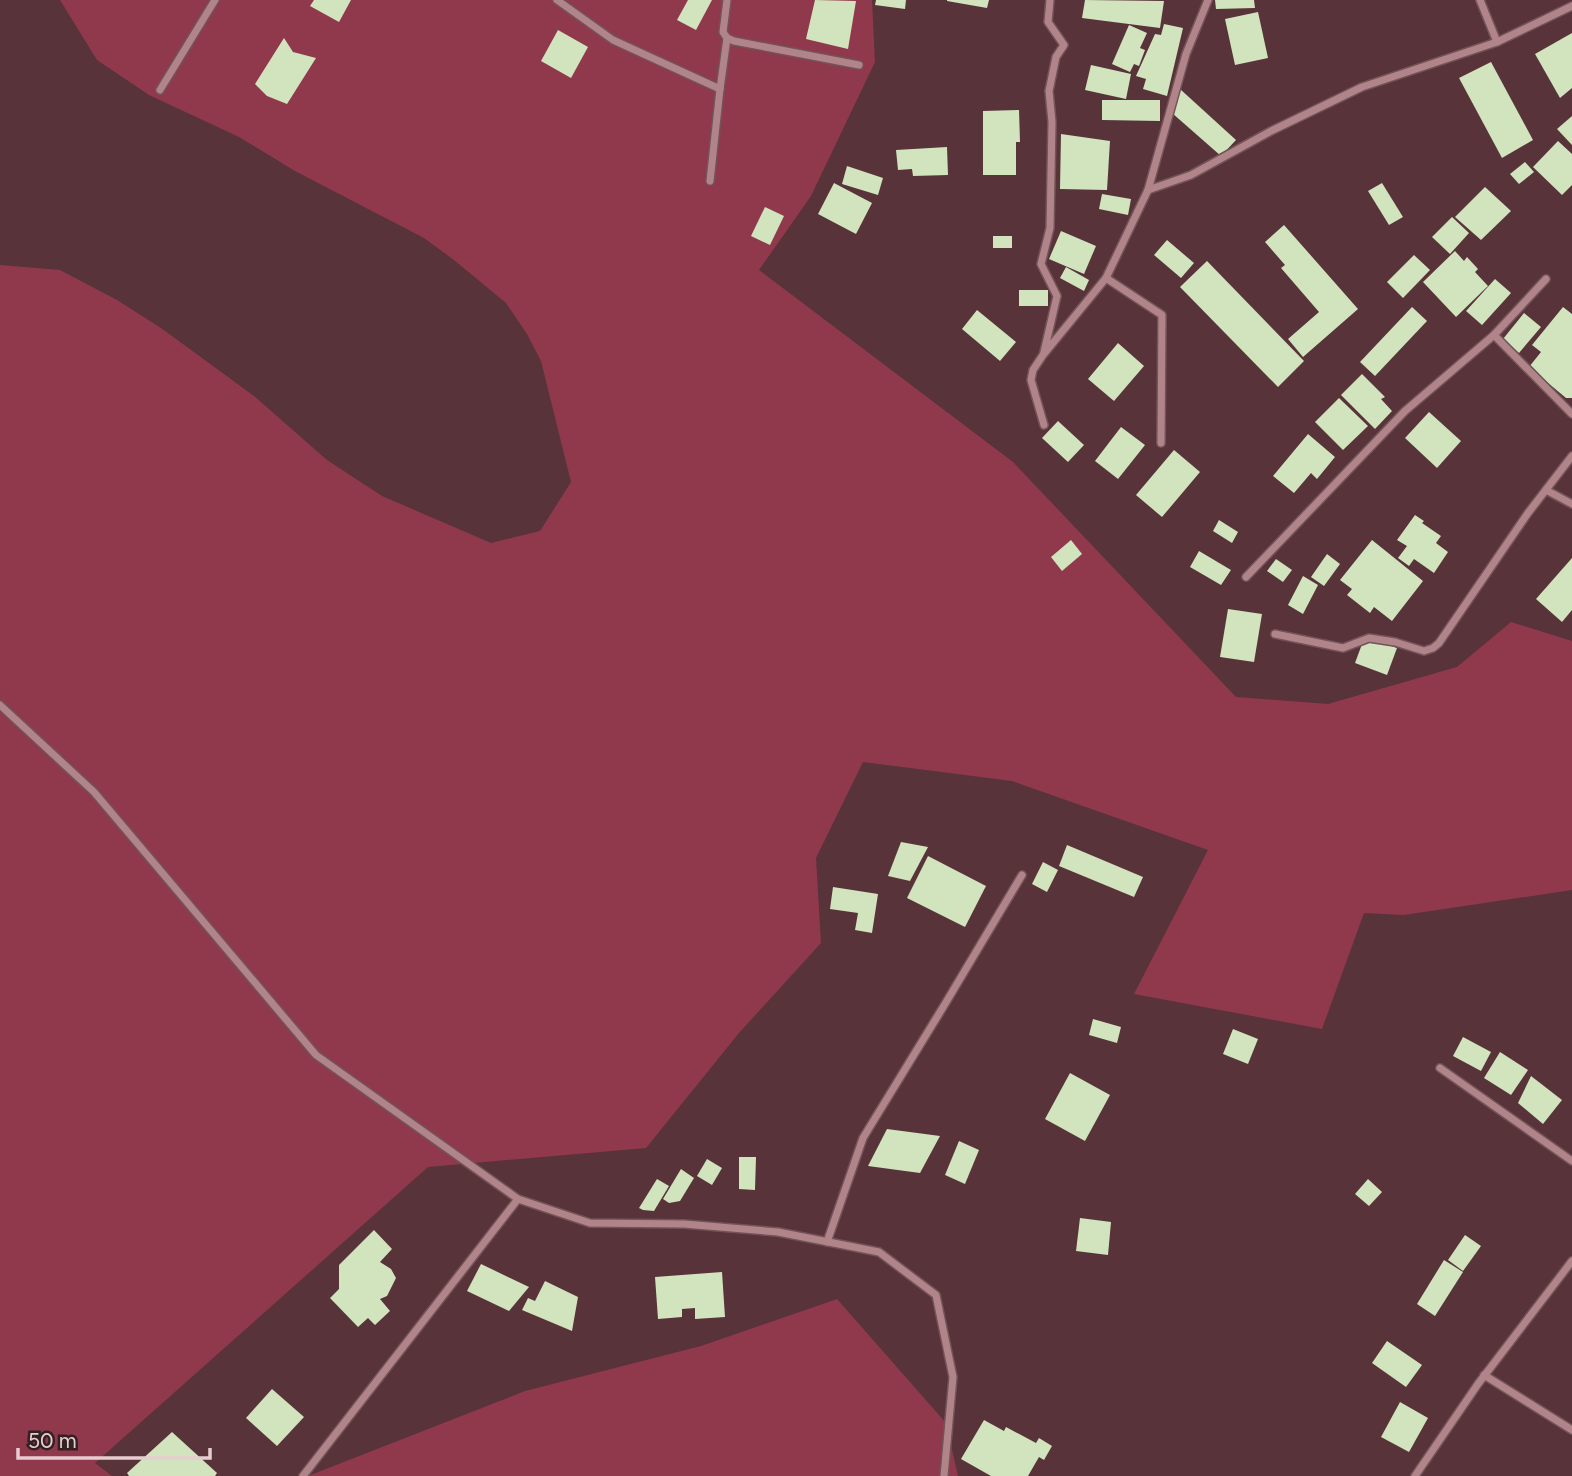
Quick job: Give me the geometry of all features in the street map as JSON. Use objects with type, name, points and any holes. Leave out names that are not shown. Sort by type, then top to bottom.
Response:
[{"type":"street","points":[[160,90],[215,0]]},
{"type":"street","points":[[557,0],[613,40],[720,89]]},
{"type":"street","points":[[727,0],[723,32],[727,38],[859,65]]},
{"type":"street","points":[[1043,355],[1056,296],[1041,264],[1050,228],[1052,122],[1049,91],[1056,57],[1064,45],[1048,22],[1050,0]]},
{"type":"street","points":[[1044,425],[1031,380],[1033,370],[1106,278],[1148,190],[1186,54],[1208,0]]},
{"type":"street","points":[[1480,0],[1497,42]]},
{"type":"street","points":[[1148,190],[1191,175],[1271,131],[1362,87],[1497,42],[1572,5]]},
{"type":"street","points":[[710,181],[727,38]]},
{"type":"street","points":[[1106,278],[1161,315],[1161,443]]},
{"type":"street","points":[[1246,577],[1405,411],[1494,335],[1546,279]]},
{"type":"street","points":[[1494,335],[1572,414]]},
{"type":"street","points":[[1275,634],[1343,648],[1369,638],[1424,651],[1433,648],[1572,456]]},
{"type":"street","points":[[1546,490],[1572,504]]},
{"type":"street","points":[[0,705],[94,792],[316,1055],[518,1199],[590,1223],[684,1224],[778,1232],[879,1252],[936,1295],[953,1377],[944,1476]]},
{"type":"street","points":[[827,1242],[863,1138],[1022,875]]},
{"type":"street","points":[[1440,1068],[1572,1161]]},
{"type":"street","points":[[303,1476],[518,1199]]},
{"type":"street","points":[[1415,1476],[1484,1375],[1572,1261]]},
{"type":"street","points":[[1484,1375],[1572,1430]]},
{"type":"shaded area","points":[[60,0],[872,0],[875,62],[811,196],[759,270],[1013,462],[1236,697],[1328,704],[1457,667],[1511,622],[1572,641],[1572,890],[1404,915],[1364,913],[1322,1029],[1134,994],[1208,850],[1012,781],[863,762],[816,858],[821,943],[739,1033],[646,1148],[428,1167],[95,1463],[112,1476],[0,1476],[0,265],[60,270],[117,300],[161,328],[254,396],[327,460],[382,496],[491,543],[540,531],[571,482],[541,361],[506,303],[424,238],[295,171],[239,137],[149,95],[97,60]]},
{"type":"shaded area","points":[[837,1299],[946,1423],[958,1476],[308,1476],[525,1391],[701,1346]]},
{"type":"building","points":[[314,0],[351,0],[339,22],[310,6]]},
{"type":"building","points":[[688,0],[712,0],[696,30],[677,20]]},
{"type":"building","points":[[815,0],[856,1],[848,49],[806,39]]},
{"type":"building","points":[[876,0],[906,0],[905,9],[875,5]]},
{"type":"building","points":[[947,0],[989,0],[987,8]]},
{"type":"building","points":[[1085,0],[1164,1],[1160,28],[1082,18]]},
{"type":"building","points":[[1215,0],[1254,0],[1255,8],[1216,9]]},
{"type":"building","points":[[1258,12],[1268,58],[1235,65],[1225,19]]},
{"type":"building","points":[[1164,24],[1183,28],[1167,96],[1143,89],[1146,79],[1136,76],[1155,34],[1161,35]]},
{"type":"building","points":[[1129,25],[1147,33],[1140,48],[1145,50],[1139,66],[1134,64],[1130,72],[1112,64]]},
{"type":"building","points":[[558,30],[588,47],[571,78],[541,61]]},
{"type":"building","points":[[1572,33],[1572,88],[1560,98],[1535,54]]},
{"type":"building","points":[[284,38],[293,52],[316,58],[287,104],[267,96],[255,84]]},
{"type":"building","points":[[1491,62],[1533,140],[1502,158],[1459,78]]},
{"type":"building","points":[[1091,65],[1131,74],[1126,99],[1085,90]]},
{"type":"building","points":[[1180,89],[1236,140],[1221,156],[1172,113]]},
{"type":"building","points":[[1102,100],[1160,100],[1160,121],[1102,120]]},
{"type":"building","points":[[1019,110],[1020,142],[1016,142],[1016,175],[983,175],[983,111]]},
{"type":"building","points":[[1572,116],[1572,145],[1557,129]]},
{"type":"building","points":[[1061,134],[1110,141],[1107,190],[1060,189]]},
{"type":"building","points":[[1558,141],[1572,154],[1572,185],[1562,195],[1533,167]]},
{"type":"building","points":[[947,147],[948,175],[913,176],[912,169],[898,170],[896,150]]},
{"type":"building","points":[[1525,162],[1534,172],[1519,184],[1510,174]]},
{"type":"building","points":[[847,166],[883,178],[878,195],[842,184]]},
{"type":"building","points":[[834,183],[872,203],[856,234],[818,214]]},
{"type":"building","points":[[1382,183],[1403,217],[1389,225],[1368,191]]},
{"type":"building","points":[[1485,187],[1511,211],[1481,240],[1455,217]]},
{"type":"building","points":[[1102,194],[1131,199],[1128,215],[1099,209]]},
{"type":"building","points":[[765,207],[784,216],[770,245],[751,236]]},
{"type":"building","points":[[1452,217],[1469,233],[1450,254],[1432,237]]},
{"type":"building","points":[[1284,225],[1358,309],[1303,357],[1288,339],[1319,312],[1281,268],[1285,265],[1265,242]]},
{"type":"building","points":[[1061,231],[1096,246],[1084,274],[1049,259]]},
{"type":"building","points":[[993,236],[1012,236],[1012,248],[993,248]]},
{"type":"building","points":[[1167,240],[1194,263],[1181,278],[1154,255]]},
{"type":"building","points":[[1455,251],[1464,261],[1467,257],[1478,269],[1475,272],[1488,286],[1456,317],[1423,282]]},
{"type":"building","points":[[1414,255],[1430,270],[1403,298],[1387,282]]},
{"type":"building","points":[[1207,261],[1304,361],[1278,387],[1180,287]]},
{"type":"building","points":[[1066,267],[1089,280],[1084,291],[1060,278]]},
{"type":"building","points":[[1495,279],[1511,293],[1482,325],[1466,311]]},
{"type":"building","points":[[1019,290],[1048,290],[1048,306],[1019,306]]},
{"type":"building","points":[[1412,307],[1427,321],[1375,376],[1360,362]]},
{"type":"building","points":[[1563,307],[1572,314],[1572,398],[1566,398],[1529,367],[1541,352],[1532,345]]},
{"type":"building","points":[[977,310],[1016,342],[1000,361],[962,329]]},
{"type":"building","points":[[1524,313],[1541,327],[1519,353],[1503,339]]},
{"type":"building","points":[[1118,343],[1144,366],[1114,401],[1088,379]]},
{"type":"building","points":[[1362,374],[1385,397],[1381,399],[1392,411],[1375,429],[1341,395]]},
{"type":"building","points":[[1339,398],[1368,426],[1343,450],[1315,422]]},
{"type":"building","points":[[1429,412],[1461,441],[1437,468],[1405,438]]},
{"type":"building","points":[[1058,421],[1084,445],[1068,462],[1042,438]]},
{"type":"building","points":[[1121,427],[1145,445],[1118,479],[1095,461]]},
{"type":"building","points":[[1308,434],[1335,457],[1317,479],[1311,473],[1294,493],[1273,476]]},
{"type":"building","points":[[1174,450],[1200,472],[1162,517],[1136,495]]},
{"type":"building","points":[[1415,515],[1441,536],[1436,543],[1448,552],[1434,573],[1414,559],[1409,566],[1398,558],[1407,546],[1397,540]]},
{"type":"building","points":[[1219,520],[1238,532],[1232,543],[1213,531]]},
{"type":"building","points":[[1071,540],[1082,554],[1062,571],[1051,557]]},
{"type":"building","points":[[1372,540],[1423,581],[1392,621],[1374,607],[1370,613],[1347,595],[1352,589],[1340,580]]},
{"type":"building","points":[[1199,551],[1231,570],[1221,585],[1190,567]]},
{"type":"building","points":[[1327,554],[1340,564],[1324,586],[1311,577]]},
{"type":"building","points":[[1572,558],[1572,610],[1562,622],[1536,599]]},
{"type":"building","points":[[1276,559],[1292,570],[1283,582],[1267,571]]},
{"type":"building","points":[[1303,576],[1318,585],[1303,614],[1288,605]]},
{"type":"building","points":[[1228,609],[1262,614],[1254,662],[1220,657]]},
{"type":"building","points":[[1365,636],[1397,648],[1387,675],[1355,663]]},
{"type":"building","points":[[901,842],[928,847],[910,881],[888,876]]},
{"type":"building","points":[[1067,845],[1143,877],[1134,897],[1059,866]]},
{"type":"building","points":[[928,856],[986,886],[965,927],[907,898]]},
{"type":"building","points":[[1043,862],[1058,870],[1047,892],[1032,884]]},
{"type":"building","points":[[833,887],[878,894],[872,933],[855,930],[858,913],[830,909]]},
{"type":"building","points":[[1093,1019],[1121,1027],[1117,1043],[1089,1035]]},
{"type":"building","points":[[1233,1029],[1258,1039],[1248,1064],[1223,1054]]},
{"type":"building","points":[[1463,1037],[1491,1052],[1481,1071],[1453,1056]]},
{"type":"building","points":[[1500,1052],[1528,1070],[1511,1095],[1484,1078]]},
{"type":"building","points":[[1070,1073],[1110,1095],[1085,1141],[1045,1119]]},
{"type":"building","points":[[1531,1076],[1562,1100],[1543,1124],[1518,1103]]},
{"type":"building","points":[[887,1129],[940,1136],[920,1173],[868,1166]]},
{"type":"building","points":[[959,1141],[979,1150],[965,1184],[945,1175]]},
{"type":"building","points":[[739,1157],[756,1157],[755,1190],[739,1189]]},
{"type":"building","points":[[707,1159],[722,1168],[712,1185],[697,1176]]},
{"type":"building","points":[[681,1169],[694,1178],[680,1201],[669,1203],[663,1199]]},
{"type":"building","points":[[657,1179],[669,1186],[654,1211],[639,1208]]},
{"type":"building","points":[[1368,1179],[1382,1192],[1369,1206],[1355,1194]]},
{"type":"building","points":[[1080,1218],[1111,1222],[1108,1255],[1076,1251]]},
{"type":"building","points":[[374,1230],[392,1249],[380,1262],[391,1269],[396,1278],[387,1296],[380,1299],[390,1311],[375,1325],[368,1318],[358,1327],[330,1298],[339,1289],[339,1265]]},
{"type":"building","points":[[1465,1235],[1481,1246],[1463,1271],[1448,1260]]},
{"type":"building","points":[[1444,1260],[1463,1272],[1435,1316],[1417,1304]]},
{"type":"building","points":[[481,1264],[529,1287],[509,1311],[467,1291]]},
{"type":"building","points":[[722,1272],[725,1317],[695,1319],[695,1308],[682,1309],[682,1317],[658,1319],[655,1277]]},
{"type":"building","points":[[545,1281],[578,1297],[572,1331],[522,1310],[528,1298],[535,1301]]},
{"type":"building","points":[[1387,1341],[1422,1365],[1406,1387],[1372,1363]]},
{"type":"building","points":[[272,1389],[304,1417],[277,1446],[246,1418]]},
{"type":"building","points":[[1400,1402],[1428,1418],[1409,1452],[1381,1437]]},
{"type":"building","points":[[984,1420],[1004,1431],[1006,1427],[1036,1443],[1039,1438],[1052,1446],[1044,1460],[1039,1457],[1028,1476],[991,1476],[961,1459]]},
{"type":"building","points":[[172,1432],[217,1473],[215,1476],[129,1476],[127,1473]]}]
